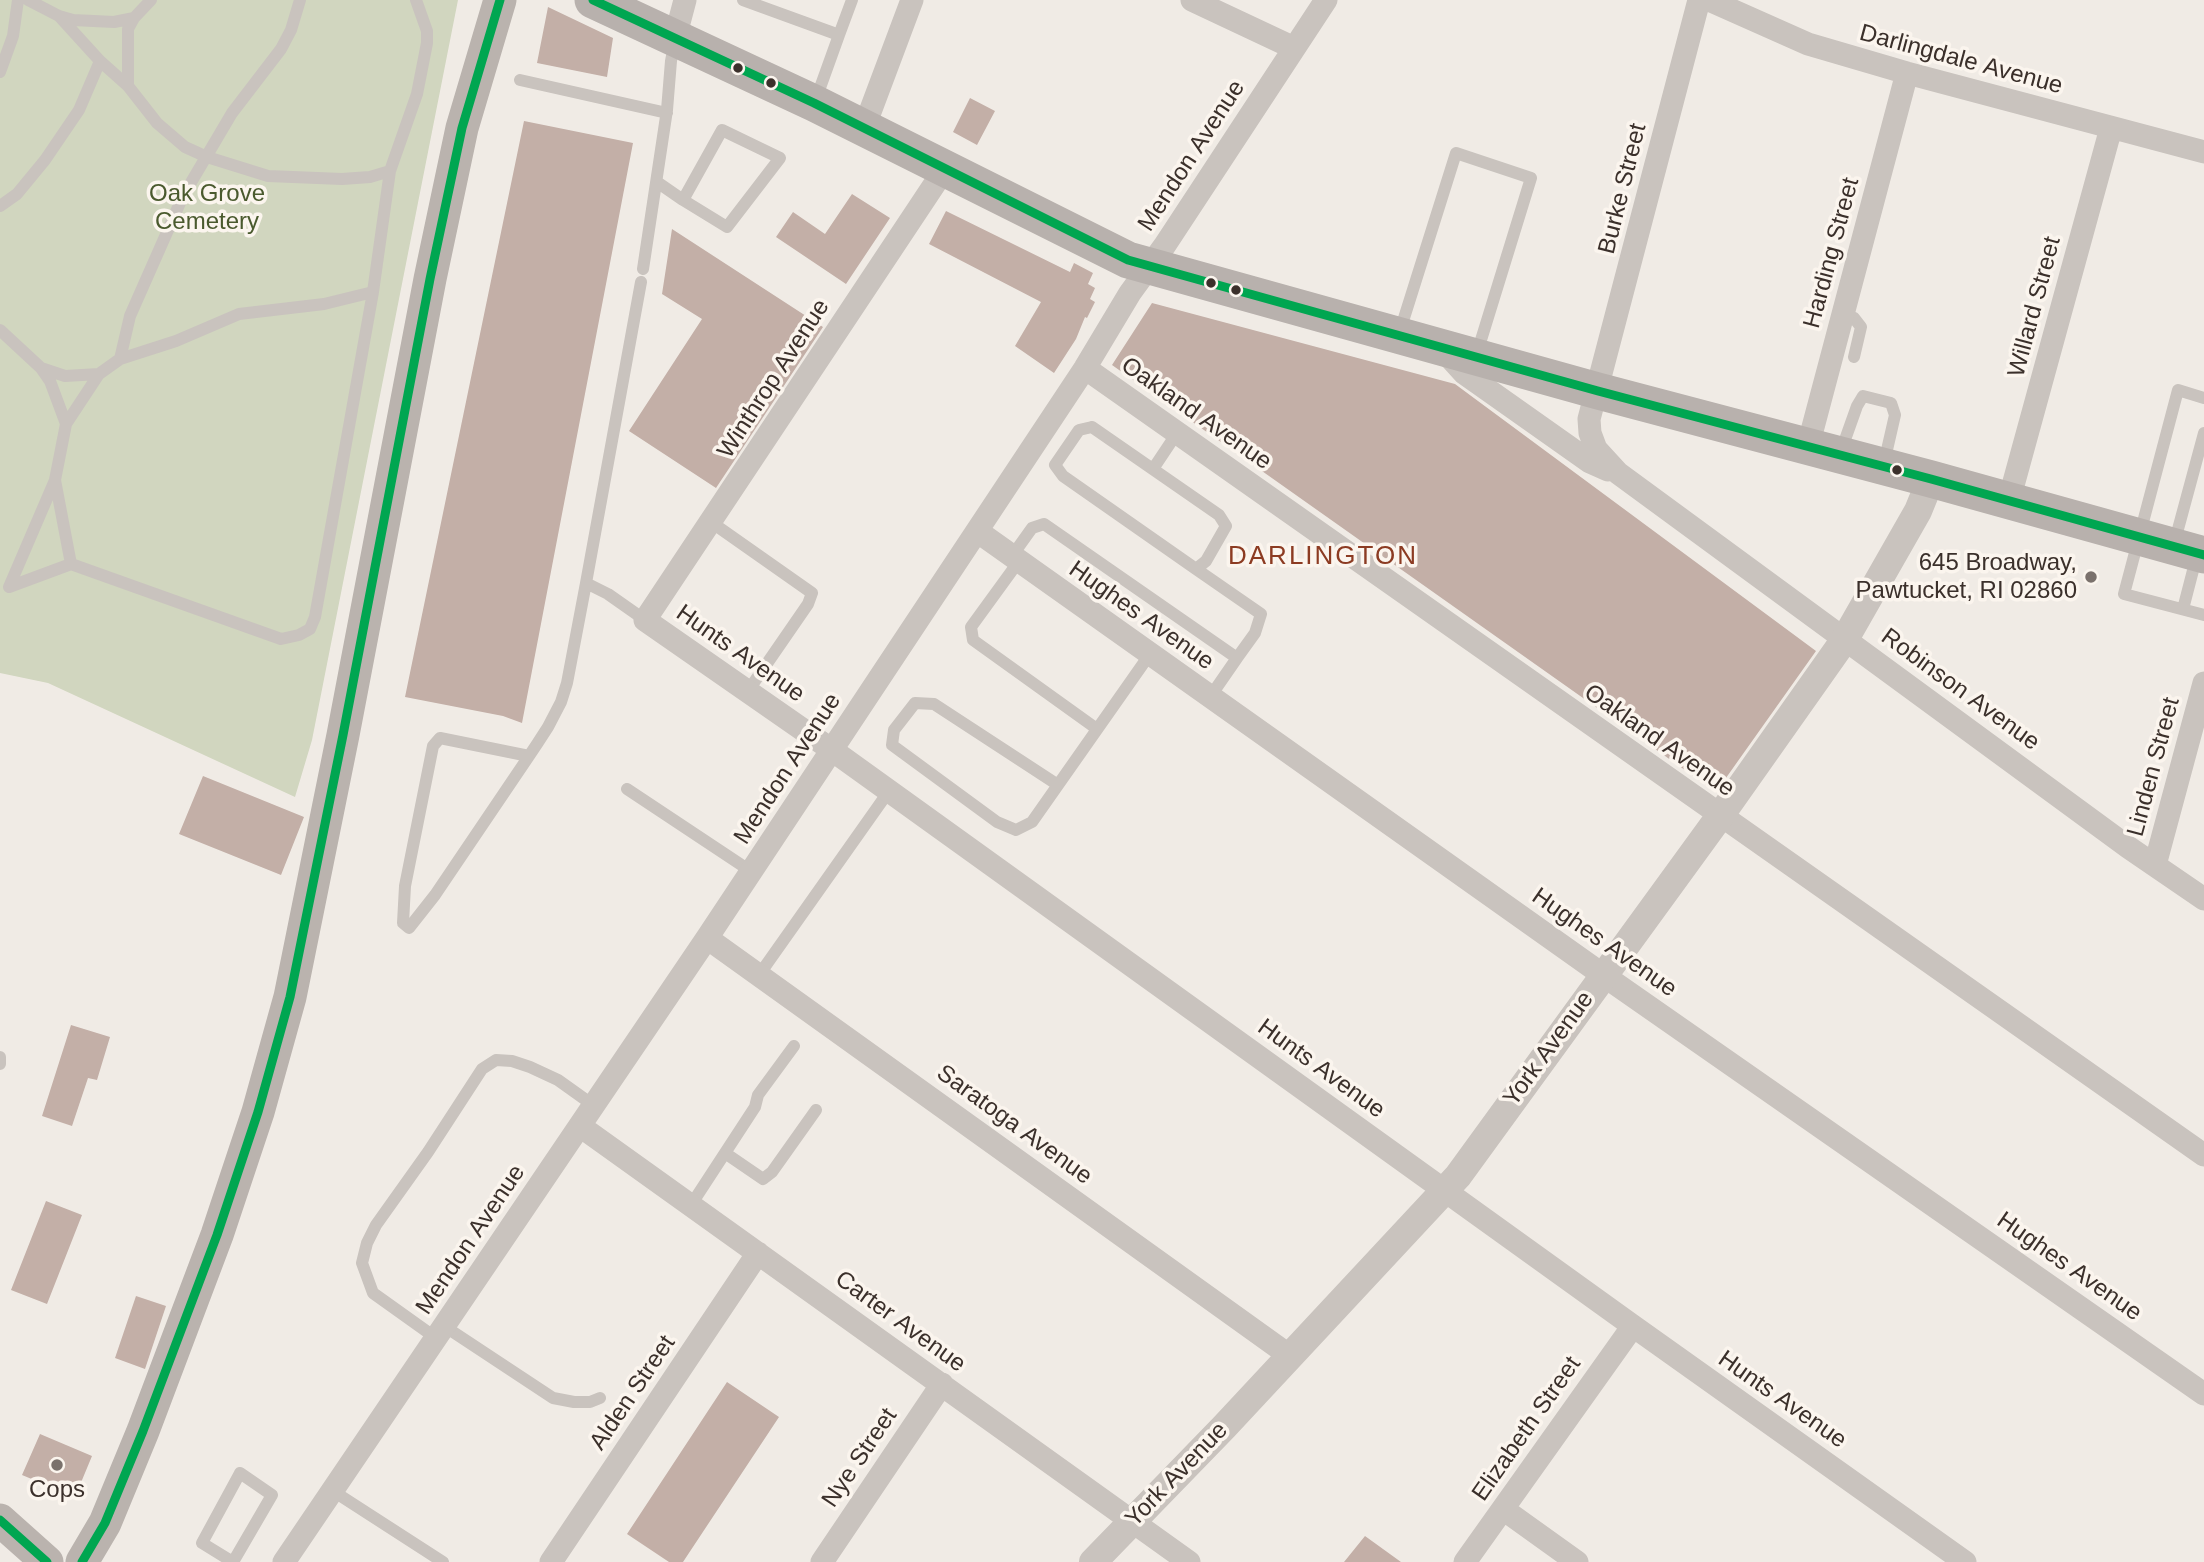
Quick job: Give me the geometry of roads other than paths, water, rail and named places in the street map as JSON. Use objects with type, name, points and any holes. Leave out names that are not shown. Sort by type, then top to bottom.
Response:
[{"type":"main road","points":[[82,1562],[105,1523],[144,1431],[217,1235],[257,1112],[290,997],[344,735],[429,279],[462,128],[500,0]]},
{"type":"main road","points":[[593,0],[946,167],[1091,243],[1149,266],[1598,391],[2192,551]]},
{"type":"main road","points":[[0,1520],[47,1562]]},
{"type":"street","points":[[675,38],[685,0]]},
{"type":"street","points":[[864,128],[912,0]]},
{"type":"street","points":[[1192,0],[1294,48]]},
{"type":"street","name":"Mendon Avenue","points":[[284,1562],[752,872],[1326,0]]},
{"type":"street","name":"Burke Street","points":[[1598,391],[1699,0]]},
{"type":"street","name":"Darlingdale Avenue","points":[[1709,0],[1808,44],[2204,152]]},
{"type":"street","name":"Harding Street","points":[[1824,450],[1843,314],[1907,73]]},
{"type":"street","name":"Willard Street","points":[[2010,500],[2111,128]]},
{"type":"street","name":"Winthrop Avenue","points":[[645,620],[946,167]]},
{"type":"street","name":"Robinson Avenue","points":[[1438,345],[1464,373],[1590,462],[1618,473]]},
{"type":"street","name":"Oakland Avenue","points":[[1085,368],[2204,1155]]},
{"type":"street","name":"Robinson Avenue","points":[[1598,391],[1589,419],[1590,433],[1596,449],[1618,473],[2204,900]]},
{"type":"street","name":"York Avenue","points":[[1093,1562],[1446,1191],[1720,816],[1845,639],[1918,511],[1931,479]]},
{"type":"street","name":"Hughes Avenue","points":[[977,531],[1603,975],[2204,1394]]},
{"type":"street","name":"Hunts Avenue","points":[[645,620],[832,750],[1965,1562]]},
{"type":"street","name":"Linden Street","points":[[2155,865],[2204,683]]},
{"type":"street","name":"Saratoga Avenue","points":[[707,939],[1290,1356]]},
{"type":"street","name":"Carter Avenue","points":[[580,1126],[1189,1562]]},
{"type":"street","name":"Alden Street","points":[[551,1562],[758,1253]]},
{"type":"street","name":"Elizabeth Street","points":[[1465,1562],[1633,1326]]},
{"type":"street","name":"Nye Street","points":[[822,1562],[942,1384]]},
{"type":"street","points":[[1503,1509],[1577,1562]]},
{"type":"lane","points":[[0,72],[13,36],[18,0]]},
{"type":"lane","points":[[28,0],[73,20],[114,22],[134,18]]},
{"type":"lane","points":[[128,86],[128,29],[134,18],[151,0]]},
{"type":"lane","points":[[120,359],[130,316],[183,195],[232,113],[281,49],[291,30],[300,0]]},
{"type":"lane","points":[[4,592],[71,564],[281,639],[310,629],[315,617],[373,292],[390,171],[418,94],[427,31],[416,0]]},
{"type":"lane","points":[[743,0],[839,36]]},
{"type":"lane","points":[[814,103],[852,0]]},
{"type":"lane","points":[[59,16],[100,61],[128,86],[157,123],[185,147],[207,157],[268,176],[356,178],[390,171]]},
{"type":"lane","points":[[529,756],[440,738],[433,746],[405,886],[402,923],[410,928],[529,756],[548,727],[564,693],[642,275],[667,113],[675,38]]},
{"type":"lane","points":[[0,205],[17,194],[45,160],[79,110],[100,61]]},
{"type":"lane","points":[[520,80],[667,113]]},
{"type":"lane","points":[[657,182],[683,200],[727,227],[780,158],[722,130],[683,200]]},
{"type":"lane","points":[[1398,334],[1456,153],[1531,178],[1476,356]]},
{"type":"lane","points":[[4,592],[55,480],[66,424],[99,374],[120,359],[176,341],[239,314],[324,304],[373,292]]},
{"type":"lane","points":[[1843,314],[1854,318],[1861,327],[1854,356]]},
{"type":"lane","points":[[0,331],[41,368],[50,381],[66,424]]},
{"type":"lane","points":[[41,368],[65,376],[99,374]]},
{"type":"lane","points":[[2204,398],[2178,390],[2124,594],[2204,615]]},
{"type":"lane","points":[[1824,450],[1863,396],[1891,403],[1895,415],[1884,466]]},
{"type":"lane","points":[[1196,569],[1206,561],[1226,526],[1219,515],[1092,428],[1079,430],[1055,465],[1063,476],[1196,569],[1261,614],[1255,633],[1210,697]]},
{"type":"lane","points":[[1153,469],[1177,433]]},
{"type":"lane","points":[[2183,609],[2204,433]]},
{"type":"lane","points":[[55,480],[71,564]]},
{"type":"lane","points":[[711,522],[812,593],[808,604],[748,691]]},
{"type":"lane","points":[[1097,729],[973,640],[971,626],[1032,528],[1044,524],[1237,658]]},
{"type":"lane","points":[[586,583],[608,594],[645,620]]},
{"type":"lane","points":[[1058,785],[934,704],[915,703],[894,730],[892,745],[997,822],[1016,830],[1032,822],[1058,785],[1097,729],[1150,654]]},
{"type":"lane","points":[[626,789],[752,872]]},
{"type":"lane","points":[[759,975],[888,790]]},
{"type":"lane","points":[[691,1205],[755,1107],[758,1095],[794,1046]]},
{"type":"lane","points":[[0,1057],[0,1064]]},
{"type":"lane","points":[[593,1105],[558,1080],[512,1061],[496,1060],[482,1069],[376,1225],[367,1243],[362,1263],[373,1293],[553,1398],[574,1402],[590,1402],[600,1398]]},
{"type":"lane","points":[[725,1153],[763,1179],[772,1172],[816,1110]]},
{"type":"lane","points":[[240,1473],[272,1495],[233,1562],[213,1557],[202,1543],[240,1473]]},
{"type":"lane","points":[[333,1491],[443,1562]]},
{"type":"place","name":"645 Broadway, Pawtucket, RI 02860","points":[[2091,577]]},
{"type":"place","name":"Cops","points":[[57,1465]]},
{"type":"district","name":"DARLINGTON","points":[[1323,557]]},
{"type":"park label","name":"Oak Grove Cemetery","points":[[207,208]]}]
